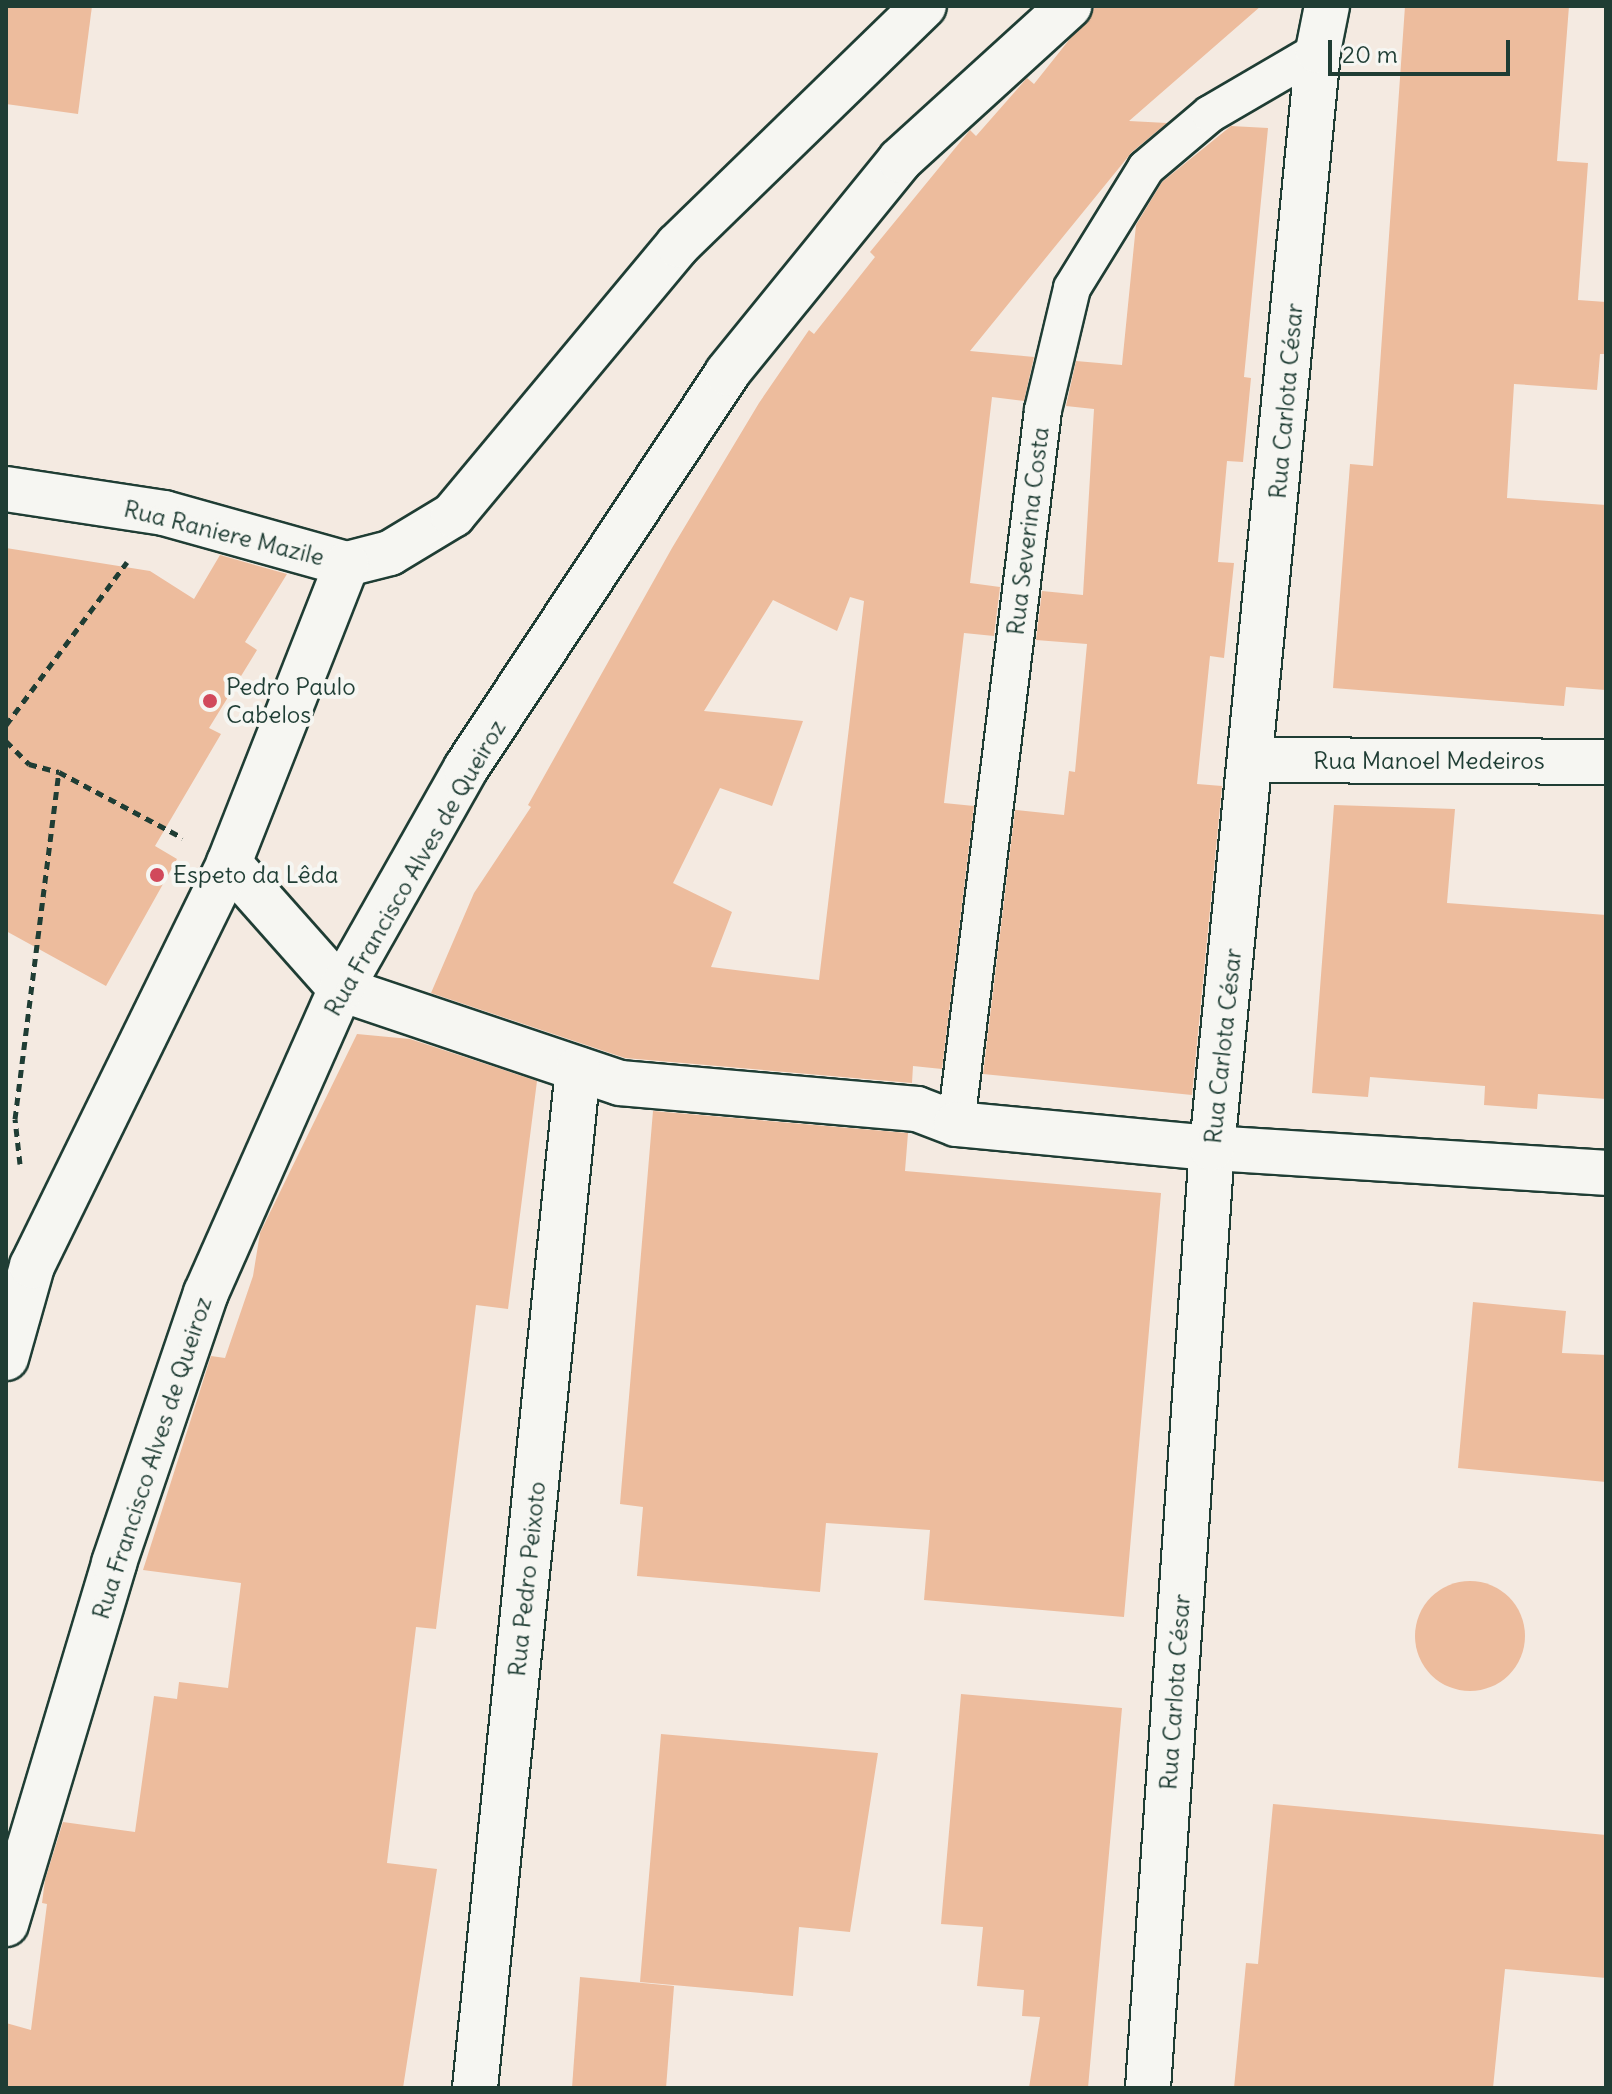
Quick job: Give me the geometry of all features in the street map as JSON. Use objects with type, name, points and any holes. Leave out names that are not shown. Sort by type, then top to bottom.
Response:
[{"type":"street","points":[[6,1358],[19,1265],[229,863],[347,564],[390,553],[453,515],[678,245],[924,6]]},
{"type":"street","name":"Rua Francisco Alves de Queiroz","points":[[6,1924],[114,1563],[206,1293],[341,989],[466,768],[727,373],[900,160],[1069,6]]},
{"type":"street","name":"Rua Carlota César","points":[[1148,2088],[1212,1148],[1253,760],[1318,51],[1327,6]]},
{"type":"street","name":"Rua Raniere Mazile","points":[[6,489],[164,513],[347,564]]},
{"type":"street","name":"Rua Manoel Medeiros","points":[[1253,760],[1606,762]]},
{"type":"street","points":[[229,863],[341,989],[620,1083],[917,1109],[956,1124],[1212,1148],[1606,1173]]},
{"type":"street","name":"Rua Pedro Peixoto","points":[[475,2088],[578,1069]]},
{"type":"lane","name":"Rua Severina Costa","points":[[956,1124],[1043,410],[1072,288],[1146,168],[1210,114],[1318,51]]},
{"type":"path","points":[[6,725],[164,513]]},
{"type":"path","points":[[6,741],[29,764],[59,772],[229,863]]},
{"type":"path","points":[[22,1178],[15,1119],[59,772]]},
{"type":"building","points":[[6,6],[92,6],[78,114],[6,104]]},
{"type":"building","points":[[1096,6],[1261,6],[1129,121],[1167,123],[1132,152],[970,351],[1034,357],[1024,401],[992,397],[970,583],[1000,587],[994,636],[964,633],[944,803],[974,806],[942,1069],[913,1066],[912,1083],[625,1058],[431,993],[474,893],[531,807],[528,805],[672,548],[759,403],[809,330],[814,334],[875,257],[870,252],[970,130],[976,136],[1027,78],[1034,84]],"holes":[[[850,597],[864,601],[819,980],[711,967],[732,912],[673,883],[720,788],[772,806],[803,721],[704,711],[773,600],[837,631]]]},
{"type":"building","points":[[1405,6],[1569,6],[1557,161],[1588,163],[1578,300],[1606,302],[1606,354],[1600,354],[1597,390],[1514,384],[1507,498],[1606,505],[1606,690],[1566,687],[1564,706],[1333,688],[1350,464],[1373,466]]},
{"type":"building","points":[[1231,126],[1268,128],[1244,377],[1251,378],[1243,462],[1227,461],[1218,562],[1234,563],[1224,658],[1210,656],[1197,784],[1222,786],[1192,1095],[983,1074],[1015,810],[1064,815],[1069,771],[1075,772],[1087,644],[1036,640],[1042,591],[1083,595],[1094,409],[1066,406],[1076,361],[1122,365],[1136,225],[1162,182]]},
{"type":"building","points":[[6,548],[150,571],[194,599],[220,555],[287,574],[245,642],[257,650],[209,728],[221,734],[155,846],[177,859],[106,986],[6,931]]},
{"type":"building","points":[[1334,805],[1455,809],[1447,903],[1606,915],[1606,1099],[1538,1094],[1537,1109],[1484,1105],[1485,1086],[1370,1077],[1368,1097],[1312,1093]]},
{"type":"building","points":[[357,1034],[410,1039],[537,1081],[508,1309],[476,1305],[436,1629],[416,1627],[387,1863],[437,1869],[403,2088],[6,2088],[6,2023],[31,2030],[47,1904],[42,1903],[45,1880],[63,1822],[135,1832],[154,1696],[177,1699],[179,1682],[228,1688],[241,1583],[143,1570],[211,1356],[225,1358],[253,1276],[260,1233]]},
{"type":"building","points":[[653,1111],[908,1133],[905,1171],[1161,1193],[1124,1617],[924,1600],[930,1530],[826,1523],[820,1592],[637,1576],[643,1507],[620,1504]]},
{"type":"building","points":[[1473,1302],[1566,1311],[1562,1353],[1606,1355],[1606,1482],[1458,1468]]},
{"type":"building","points":[[1470,1581],[1491,1585],[1509,1597],[1521,1615],[1525,1636],[1521,1657],[1509,1675],[1491,1687],[1470,1691],[1449,1687],[1431,1675],[1419,1657],[1415,1636],[1419,1615],[1431,1597],[1449,1585]]},
{"type":"building","points":[[961,1694],[1122,1708],[1088,2088],[1029,2088],[1040,2017],[1022,2016],[1024,1990],[977,1986],[983,1927],[941,1924]]},
{"type":"building","points":[[661,1734],[878,1753],[850,1932],[799,1927],[793,1996],[640,1982]]},
{"type":"building","points":[[1273,1804],[1606,1835],[1606,1978],[1505,1969],[1493,2088],[1234,2088],[1246,1963],[1258,1964]]},
{"type":"building","points":[[580,1977],[674,1986],[666,2088],[572,2088]]},
{"type":"place","name":"Pedro Paulo Cabelos","points":[[210,701]]},
{"type":"place","name":"Espeto da Lêda","points":[[157,875]]}]
